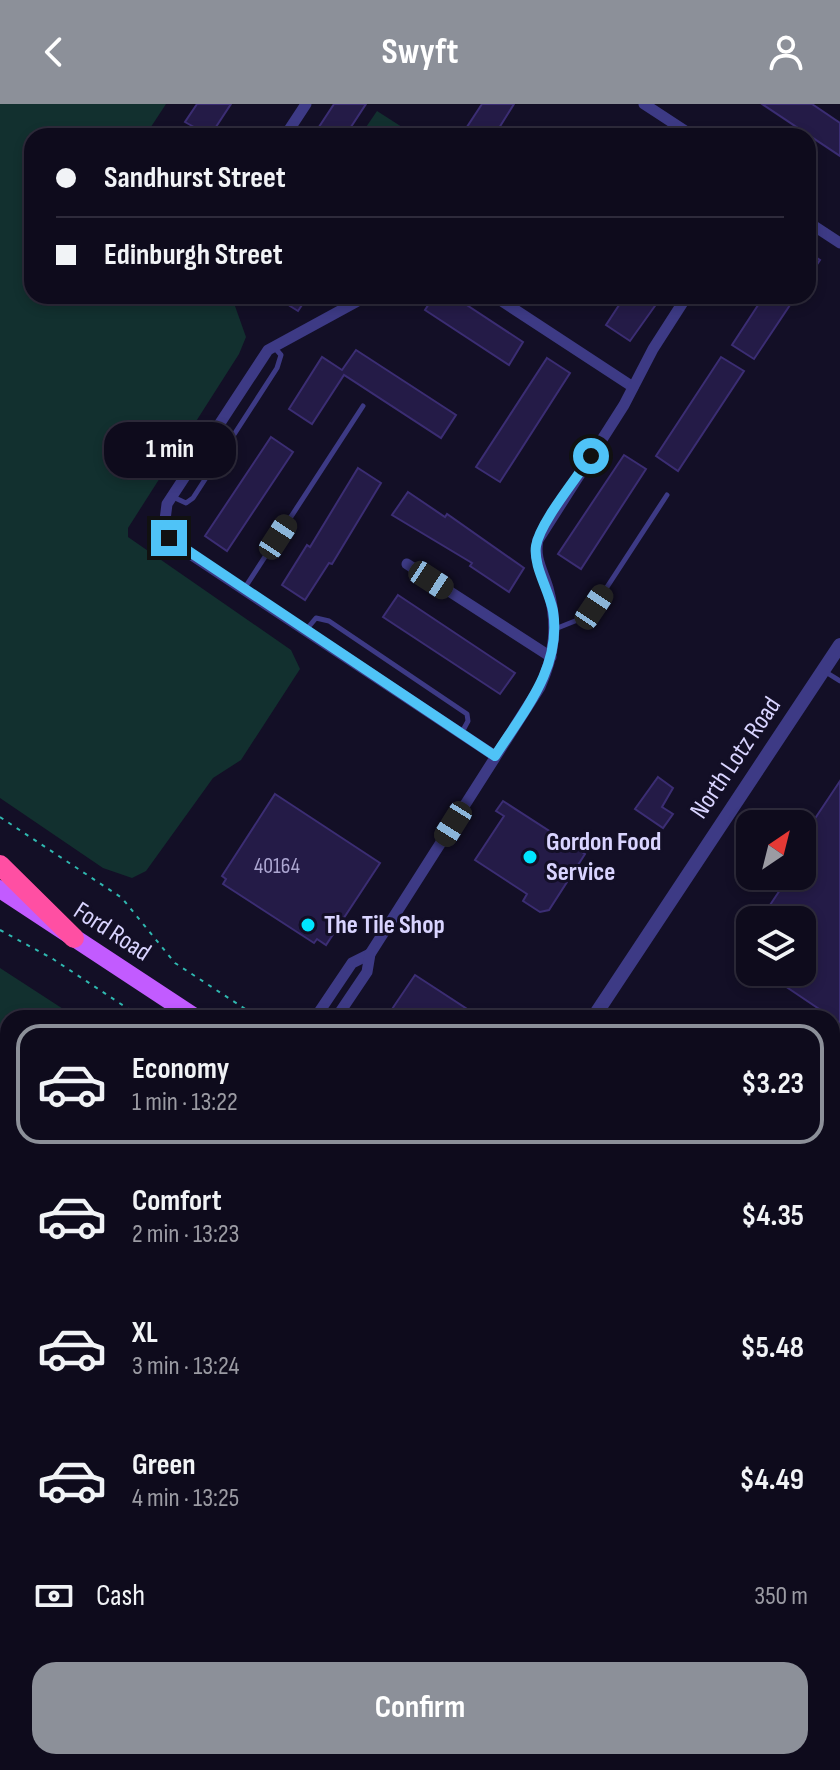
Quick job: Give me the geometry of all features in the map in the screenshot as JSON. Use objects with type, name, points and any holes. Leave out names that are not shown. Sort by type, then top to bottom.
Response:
[{"type":"highway","points":[[0,865],[74,938]]},
{"type":"main road","name":"Ford Road","points":[[0,889],[184,1010]]},
{"type":"street","points":[[290,128],[306,104]]},
{"type":"street","points":[[644,104],[681,128]]},
{"type":"street","points":[[816,227],[839,242]]},
{"type":"street","points":[[349,304],[273,347],[172,497],[163,517],[169,538],[495,756]]},
{"type":"street","points":[[506,304],[633,387]]},
{"type":"street","points":[[341,1010],[367,972],[370,954],[540,687],[551,657],[554,630],[548,587],[536,558],[538,540],[682,304]]},
{"type":"street","points":[[407,564],[551,657]]},
{"type":"street","name":"North Lotz Road","points":[[598,1010],[838,651]]},
{"type":"street","points":[[320,1010],[352,963],[370,954]]},
{"type":"lane","points":[[172,497],[186,503],[202,486],[277,368],[281,355],[273,347]]},
{"type":"lane","points":[[244,590],[363,406]]},
{"type":"lane","points":[[554,630],[580,619],[594,607],[667,495]]},
{"type":"lane","points":[[306,631],[316,618],[329,621],[467,714],[468,721],[461,734]]},
{"type":"lane","points":[[823,670],[840,681]]},
{"type":"path","points":[[0,817],[122,898],[175,963],[247,1010]]},
{"type":"path","points":[[0,930],[53,959],[130,1010]]},
{"type":"green space","points":[[0,104],[166,104],[150,128],[24,128],[24,304],[235,306],[246,337],[239,354],[128,528],[128,537],[291,650],[300,669],[241,760],[213,778],[146,871],[132,878],[103,868],[0,798]]},
{"type":"green space","points":[[377,111],[404,128],[365,128]]},
{"type":"green space","points":[[0,968],[65,1010],[0,1010]]},
{"type":"building","points":[[197,104],[231,104],[215,128],[196,128],[185,122]]},
{"type":"building","points":[[334,104],[366,104],[350,128],[318,128]]},
{"type":"building","points":[[482,104],[514,104],[499,128],[466,128]]},
{"type":"building","points":[[762,104],[812,104],[840,123],[840,156],[816,140],[816,128],[798,128]]},
{"type":"building","points":[[287,304],[303,304],[298,311]]},
{"type":"building","points":[[429,304],[465,304],[523,342],[509,365],[425,310]]},
{"type":"building","points":[[620,304],[656,304],[630,341],[606,325]]},
{"type":"building","points":[[759,304],[791,304],[754,359],[732,345]]},
{"type":"building","points":[[356,350],[456,415],[441,438],[344,375],[312,424],[289,409],[322,357],[342,370]]},
{"type":"building","points":[[721,357],[744,371],[678,471],[656,456]]},
{"type":"building","points":[[547,358],[570,373],[500,482],[476,467]]},
{"type":"building","points":[[271,437],[293,452],[227,551],[205,536]]},
{"type":"building","points":[[624,455],[646,469],[581,569],[558,554]]},
{"type":"building","points":[[358,468],[381,483],[332,564],[329,563],[305,600],[282,585],[307,545],[310,547]]},
{"type":"building","points":[[408,492],[445,517],[447,514],[524,568],[509,592],[470,566],[472,563],[392,515]]},
{"type":"building","points":[[398,595],[515,673],[500,694],[383,617]]},
{"type":"building","points":[[658,777],[673,788],[662,807],[673,814],[663,828],[635,809]]},
{"type":"building","points":[[840,781],[840,1010],[821,1010],[785,986],[816,986],[816,906],[769,906],[780,890],[816,890],[816,817]]},
{"type":"building","points":[[275,794],[380,863],[326,945],[317,939],[314,943],[223,884],[226,879],[222,876]]},
{"type":"building","name":"Gordon Food Service","points":[[503,801],[585,854],[549,910],[540,912],[523,901],[527,894],[475,860],[504,816],[496,811]]},
{"type":"building","points":[[415,975],[469,1010],[391,1010]]},
{"type":"place","name":"Gordon Food Service","points":[[530,857]]},
{"type":"place","name":"The Tile Shop","points":[[308,925]]},
{"type":"route","points":[[169,538],[495,756],[540,687],[551,657],[555,633],[553,613],[548,587],[536,558],[538,540],[591,456]]}]
